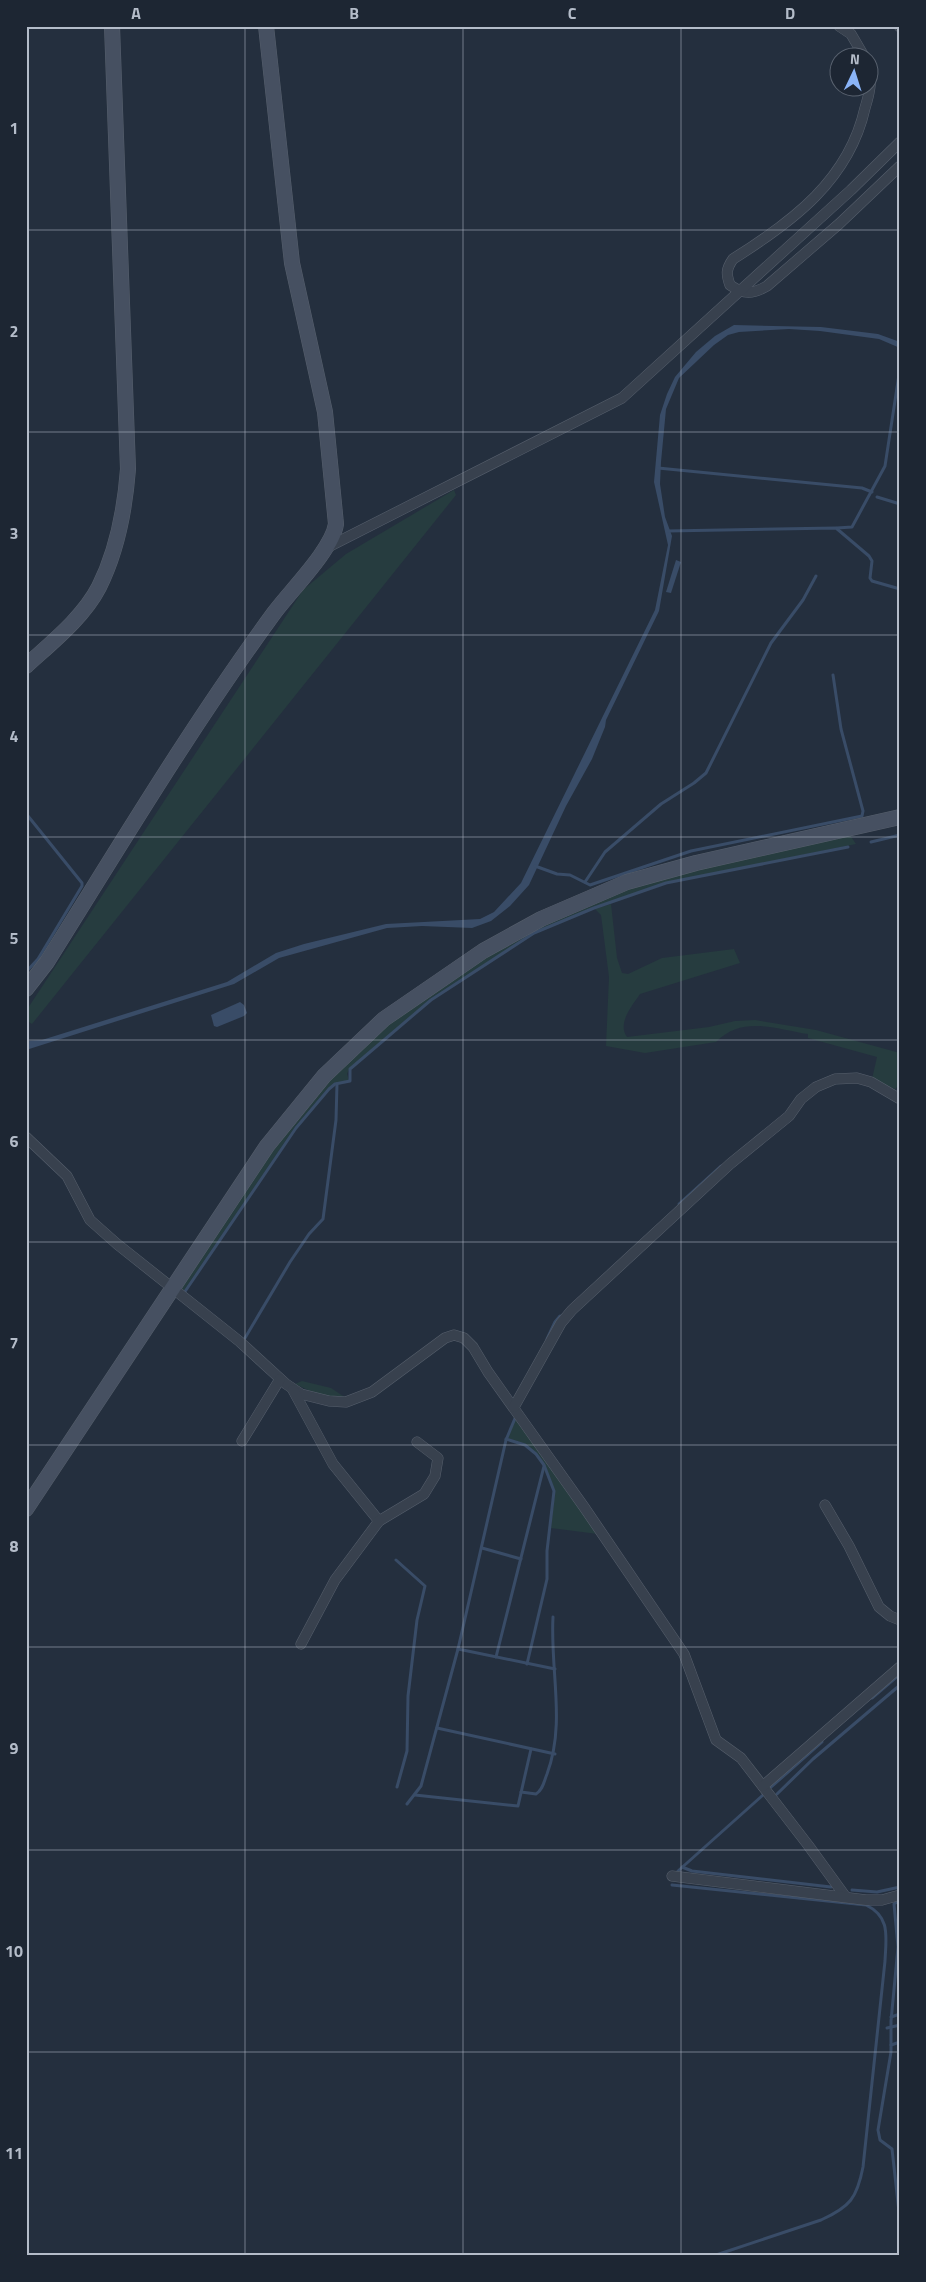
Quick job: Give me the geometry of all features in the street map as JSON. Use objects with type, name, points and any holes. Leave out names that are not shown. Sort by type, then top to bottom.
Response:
[{"type":"street","points":[[26,666],[79,614],[98,588],[112,557],[126,496],[128,459],[112,26]]},
{"type":"street","points":[[26,989],[47,962],[186,740],[273,614],[328,547],[334,534],[336,524],[326,412],[292,263],[266,26]]},
{"type":"street","points":[[839,26],[851,34],[859,48]]},
{"type":"street","points":[[868,98],[864,114],[846,159],[807,206],[785,226],[733,259],[727,268],[726,276],[730,285],[738,291],[756,292],[767,286],[838,224],[900,166]]},
{"type":"street","points":[[328,547],[622,398],[642,383],[738,291],[851,190],[900,142]]},
{"type":"street","points":[[26,1509],[266,1146],[324,1076],[384,1019],[483,951],[541,919],[627,882],[696,863],[900,817]]},
{"type":"street","points":[[514,1407],[561,1323],[572,1310],[730,1164],[789,1116],[801,1099],[816,1086],[835,1079],[857,1078],[871,1082],[900,1099]]},
{"type":"street","points":[[26,1137],[67,1176],[90,1220],[239,1341],[293,1389],[315,1399],[329,1401],[346,1402],[360,1398],[372,1392],[445,1338],[454,1335],[464,1338],[473,1348],[684,1654],[716,1740],[741,1758],[845,1896]]},
{"type":"street","points":[[242,1441],[280,1379]]},
{"type":"street","points":[[293,1389],[333,1464],[379,1521]]},
{"type":"street","points":[[300,1644],[335,1580],[379,1521],[424,1494],[435,1476],[438,1458],[417,1442]]},
{"type":"street","points":[[825,1505],[850,1546],[879,1607],[890,1616],[900,1620]]},
{"type":"street","points":[[763,1786],[900,1667]]},
{"type":"street","points":[[672,1876],[882,1900],[900,1895]]},
{"type":"green space","points":[[454,490],[456,495],[32,1024],[26,1020],[26,1011],[303,590],[346,554]]},
{"type":"green space","points":[[850,835],[856,844],[666,883],[594,907],[534,932],[430,999],[349,1069],[347,1074],[349,1080],[335,1083],[328,1088],[295,1127],[183,1292],[177,1288],[271,1147],[329,1076],[393,1020],[508,942],[610,895],[676,874]]},
{"type":"green space","points":[[611,904],[617,958],[622,973],[628,974],[662,958],[734,949],[740,963],[640,994],[625,1020],[624,1032],[627,1037],[709,1027],[735,1021],[755,1020],[816,1030],[900,1053],[900,1084],[895,1089],[872,1079],[877,1057],[808,1038],[808,1034],[772,1027],[748,1026],[726,1034],[716,1042],[645,1053],[606,1046],[609,977],[601,915],[595,909]]},
{"type":"green space","points":[[302,1381],[331,1388],[346,1398],[321,1396],[295,1384]]},
{"type":"green space","points":[[519,1417],[598,1534],[551,1528],[555,1490],[545,1465],[537,1453],[526,1444],[508,1438],[515,1421]]},
{"type":"water","points":[[734,325],[821,327],[878,334],[900,342],[900,348],[879,339],[820,331],[789,329],[739,332],[728,335],[714,345],[679,378],[666,409],[661,462],[660,484],[665,517],[672,536],[659,611],[606,720],[592,759],[566,806],[529,885],[510,906],[491,921],[472,928],[422,926],[387,928],[279,958],[234,984],[26,1050],[26,1041],[42,1040],[227,982],[276,953],[304,944],[386,924],[480,919],[494,912],[521,883],[655,610],[668,545],[654,482],[660,415],[667,394],[675,377],[696,352],[715,336]]},
{"type":"water","points":[[676,560],[681,562],[671,593],[666,592]]},
{"type":"water","points":[[240,1002],[244,1005],[247,1013],[244,1016],[217,1027],[214,1026],[211,1015]]},
{"type":"waterway","points":[[837,528],[852,527],[885,466],[900,368]]},
{"type":"waterway","points":[[658,468],[862,488],[872,492]]},
{"type":"waterway","points":[[877,497],[900,504]]},
{"type":"waterway","points":[[667,531],[836,528],[869,556],[872,561],[870,578],[872,581],[900,589]]},
{"type":"waterway","points":[[585,882],[605,852],[661,804],[706,773],[771,643],[803,600],[816,576]]},
{"type":"waterway","points":[[535,866],[557,874],[570,875],[590,885],[691,851],[862,816],[863,811],[841,729],[833,675]]},
{"type":"waterway","points":[[26,972],[38,959],[82,886],[82,883],[28,816]]},
{"type":"waterway","points":[[871,842],[900,835]]},
{"type":"waterway","points":[[184,1293],[296,1128],[329,1089],[335,1084],[350,1081],[350,1069],[431,1000],[534,933],[594,908],[666,883],[848,847]]},
{"type":"waterway","points":[[245,1338],[290,1262],[309,1234],[323,1219],[336,1120],[337,1084]]},
{"type":"waterway","points":[[679,1204],[721,1166]]},
{"type":"waterway","points":[[547,1339],[560,1316]]},
{"type":"waterway","points":[[407,1804],[421,1786],[458,1649],[506,1440],[516,1416]]},
{"type":"waterway","points":[[506,1439],[525,1445],[536,1454],[544,1465],[554,1491],[547,1551],[547,1579],[527,1664]]},
{"type":"waterway","points":[[496,1657],[544,1466]]},
{"type":"waterway","points":[[482,1548],[521,1559]]},
{"type":"waterway","points":[[396,1560],[425,1586],[417,1620],[408,1696],[407,1751],[397,1787]]},
{"type":"waterway","points":[[521,1792],[536,1794],[540,1790],[553,1755],[556,1736],[553,1617]]},
{"type":"waterway","points":[[458,1649],[555,1669]]},
{"type":"waterway","points":[[872,1698],[900,1674]]},
{"type":"waterway","points":[[777,1794],[813,1759],[900,1685]]},
{"type":"waterway","points":[[437,1728],[555,1754]]},
{"type":"waterway","points":[[770,1788],[822,1742]]},
{"type":"waterway","points":[[415,1795],[518,1806],[531,1749]]},
{"type":"waterway","points":[[678,1871],[763,1795]]},
{"type":"waterway","points":[[682,1867],[692,1871],[831,1887]]},
{"type":"waterway","points":[[672,1885],[866,1905],[880,1915],[886,1936],[863,2167],[855,2194],[839,2211],[821,2220],[713,2256]]},
{"type":"waterway","points":[[852,1890],[877,1892],[900,1887]]},
{"type":"waterway","points":[[900,1900],[894,1904],[898,1947],[891,2021],[891,2052],[878,2130],[880,2140],[892,2149],[900,2221]]},
{"type":"waterway","points":[[891,2017],[900,2014]]},
{"type":"waterway","points":[[887,2028],[900,2025]]},
{"type":"waterway","points":[[891,2045],[900,2042]]}]
